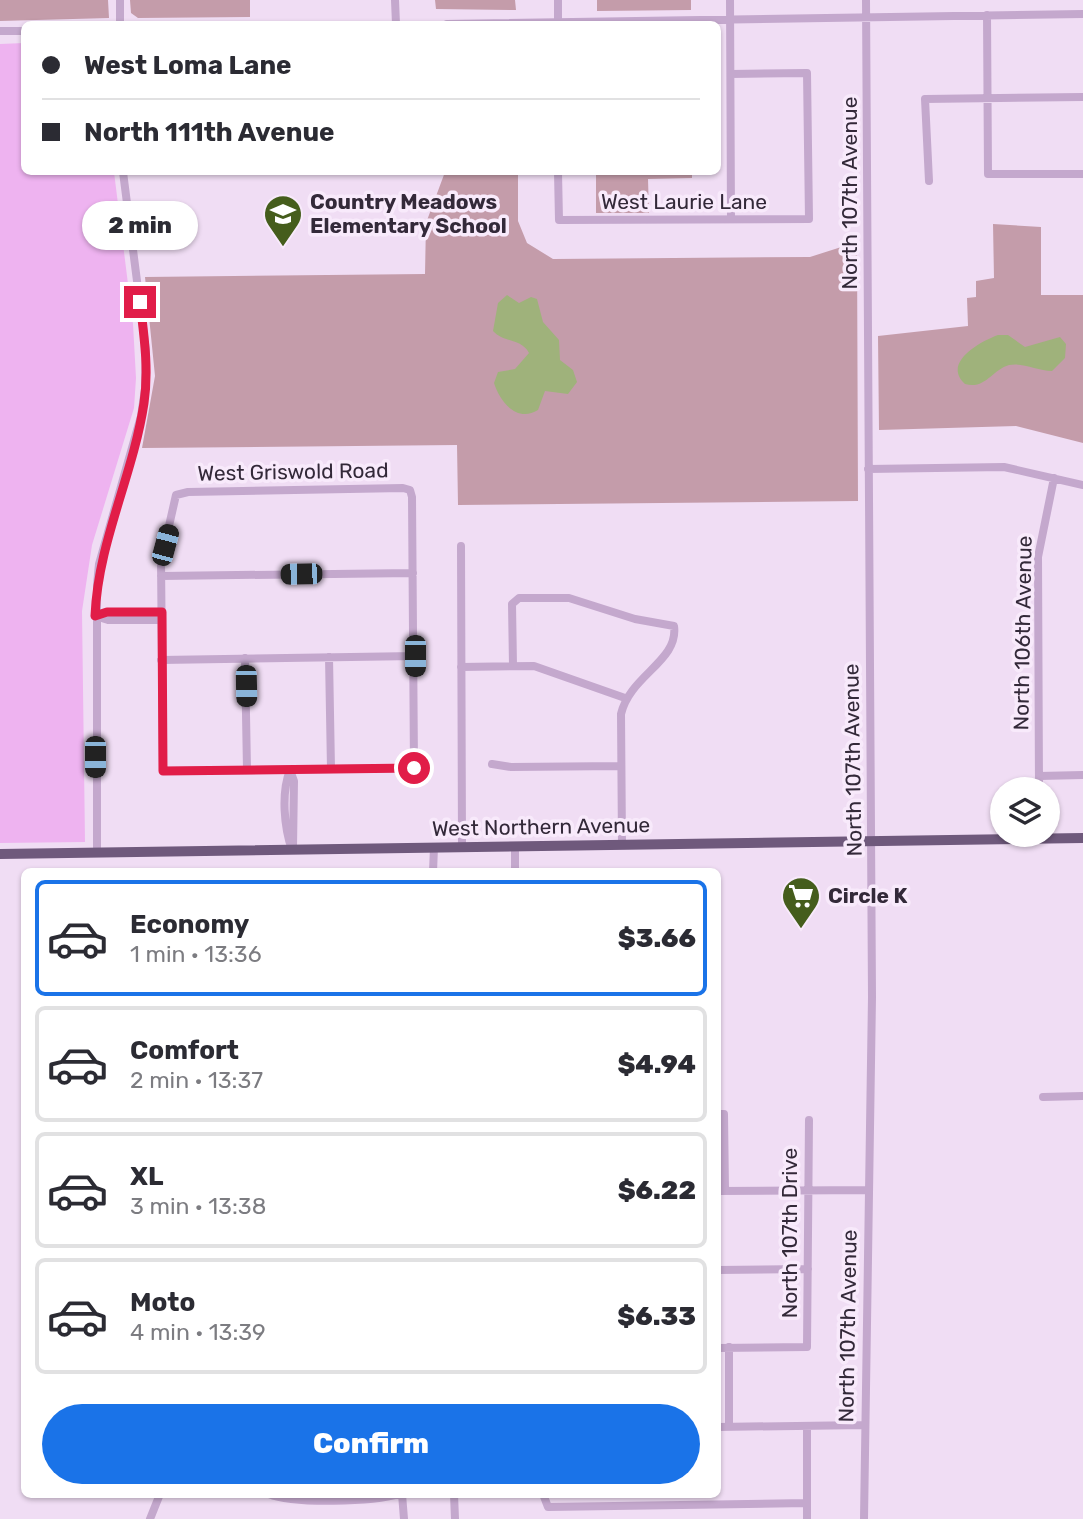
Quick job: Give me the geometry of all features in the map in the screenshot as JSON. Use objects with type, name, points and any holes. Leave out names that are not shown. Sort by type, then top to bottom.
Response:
[{"type":"main road","name":"West Northern Avenue","points":[[1060,837],[1083,838]]},
{"type":"main road","name":"West Northern Avenue","points":[[0,854],[990,838]]},
{"type":"street","points":[[120,0],[120,21]]},
{"type":"street","points":[[395,0],[396,21]]},
{"type":"street","points":[[558,0],[558,21]]},
{"type":"street","points":[[730,0],[732,219]]},
{"type":"street","name":"North 107th Avenue","points":[[864,1519],[867,1190],[872,1009],[866,0]]},
{"type":"street","points":[[644,21],[1083,14]]},
{"type":"street","points":[[987,15],[988,174],[1083,174]]},
{"type":"street","points":[[0,31],[21,31]]},
{"type":"street","name":"West Laurie Lane","points":[[558,175],[559,220],[809,219],[807,73],[731,74]]},
{"type":"street","points":[[929,181],[925,99],[1083,97]]},
{"type":"street","points":[[97,853],[95,616],[99,564],[141,416],[145,389],[146,351],[123,175]]},
{"type":"street","points":[[868,469],[995,467],[1083,485]]},
{"type":"street","name":"North 106th Avenue","points":[[1039,776],[1038,557],[1054,478]]},
{"type":"street","name":"West Griswold Road","points":[[161,576],[176,495],[201,491],[410,490],[413,573]]},
{"type":"street","points":[[461,546],[462,847]]},
{"type":"street","points":[[413,573],[414,768],[163,771],[161,576],[413,573]]},
{"type":"street","points":[[513,666],[514,599],[569,598],[635,619],[674,626],[669,651],[625,698],[621,714],[622,845]]},
{"type":"street","points":[[95,616],[108,620],[162,616]]},
{"type":"street","points":[[161,660],[415,656]]},
{"type":"street","points":[[329,657],[331,769]]},
{"type":"street","points":[[245,658],[247,770]]},
{"type":"street","points":[[461,667],[513,666],[550,670],[625,698]]},
{"type":"street","points":[[492,764],[512,767],[621,766]]},
{"type":"street","points":[[290,770],[294,780],[292,850]]},
{"type":"street","points":[[1039,776],[1083,775]]},
{"type":"street","points":[[515,846],[515,868]]},
{"type":"street","points":[[433,847],[433,868]]},
{"type":"street","points":[[1043,1097],[1083,1096]]},
{"type":"street","points":[[721,1114],[721,1191],[867,1190]]},
{"type":"street","name":"North 107th Drive","points":[[729,1348],[807,1347],[808,1120]]},
{"type":"street","points":[[721,1270],[808,1269]]},
{"type":"street","points":[[721,1348],[729,1348],[729,1427]]},
{"type":"street","points":[[721,1427],[865,1425]]},
{"type":"street","points":[[807,1426],[807,1519]]},
{"type":"street","points":[[150,1519],[158,1498]]},
{"type":"street","points":[[284,1498],[377,1498]]},
{"type":"street","points":[[401,1498],[404,1519]]},
{"type":"street","points":[[454,1498],[455,1519]]},
{"type":"street","points":[[545,1498],[548,1507],[807,1503]]},
{"type":"shaded area","points":[[0,0],[108,0],[109,18],[0,21]]},
{"type":"shaded area","points":[[130,0],[250,0],[250,17],[138,18],[131,13]]},
{"type":"shaded area","points":[[435,0],[515,0],[516,10],[436,9]]},
{"type":"shaded area","points":[[597,0],[691,0],[691,10],[597,11]]},
{"type":"shaded area","points":[[444,175],[518,175],[518,221],[527,243],[553,259],[810,257],[857,242],[858,501],[458,505],[457,445],[142,448],[155,376],[145,277],[425,274],[426,223]]},
{"type":"shaded area","points":[[596,175],[692,175],[692,178],[648,179],[649,213],[596,213]]},
{"type":"shaded area","points":[[993,224],[1041,227],[1041,295],[1083,295],[1083,443],[1016,426],[879,430],[878,336],[968,326],[967,298],[976,297],[976,281],[994,278]]},
{"type":"shaded area","points":[[507,295],[519,303],[531,297],[537,299],[543,322],[559,340],[560,360],[573,370],[577,382],[568,394],[545,391],[538,410],[530,413],[523,414],[510,408],[500,397],[494,383],[498,372],[515,369],[529,353],[522,345],[493,331],[498,303]]},
{"type":"shaded area","points":[[998,335],[1008,335],[1025,347],[1060,337],[1066,344],[1065,358],[1052,371],[1009,365],[983,382],[965,384],[959,376],[960,361],[973,348]]},
{"type":"sand","points":[[21,43],[21,175],[114,175],[133,324],[136,378],[134,408],[92,545],[82,611],[85,842],[0,843],[0,44]]},
{"type":"place","name":"Country Meadows Elementary School","points":[[283,248]]},
{"type":"place","name":"Circle K","points":[[801,930]]},
{"type":"route","points":[[140,302],[146,351],[144,401],[99,564],[95,616],[107,612],[162,612],[163,771],[414,768]]}]
